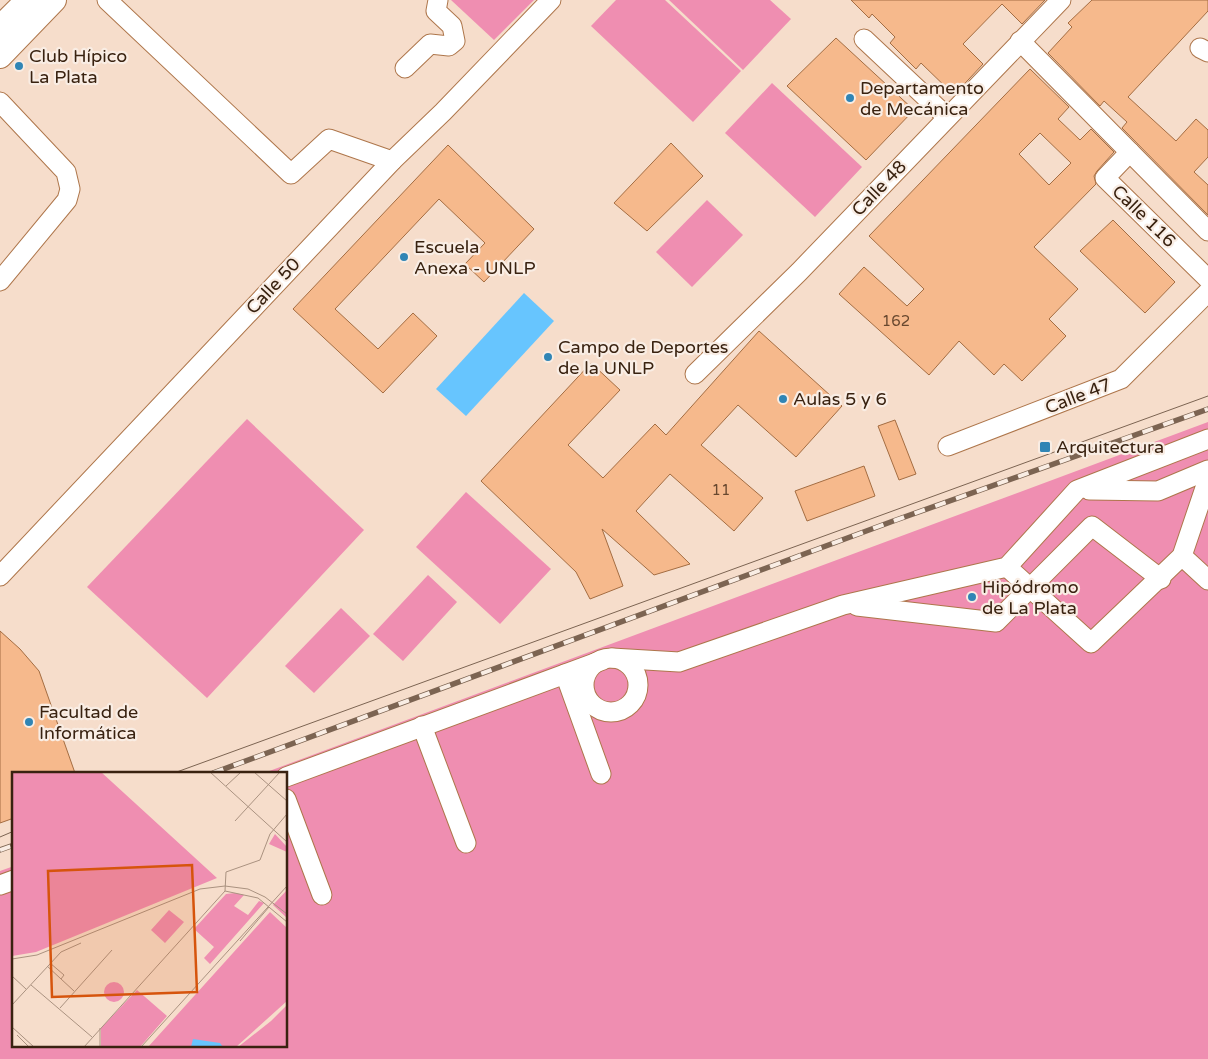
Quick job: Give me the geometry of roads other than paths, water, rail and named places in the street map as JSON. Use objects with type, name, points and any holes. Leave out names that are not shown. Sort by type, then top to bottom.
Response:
[{"type":"main road","points":[[0,28],[28,0]]},
{"type":"main road","points":[[0,56],[54,0]]},
{"type":"street","points":[[107,0],[291,174],[329,138],[392,161]]},
{"type":"street","points":[[405,68],[430,44],[449,46],[455,41],[452,26],[436,11],[438,0]]},
{"type":"street","name":"Calle 50","points":[[0,576],[392,161],[443,112],[551,0]]},
{"type":"street","name":"Calle 48","points":[[695,374],[798,272],[1061,0]]},
{"type":"street","points":[[864,39],[947,117]]},
{"type":"street","name":"Calle 116","points":[[1020,41],[1208,232]]},
{"type":"street","points":[[0,102],[66,172],[70,189],[67,200],[0,281]]},
{"type":"street","name":"Calle 116","points":[[1130,152],[1105,178],[1208,279]]},
{"type":"street","name":"Calle 47","points":[[948,446],[1121,379],[1208,292]]},
{"type":"street","points":[[288,776],[607,659],[679,662],[844,605],[1006,567],[1077,490],[1208,439]]},
{"type":"street","points":[[1077,490],[1158,490],[1208,470]]},
{"type":"street","points":[[1006,567],[1092,643],[1161,579],[1182,556],[1208,479]]},
{"type":"street","points":[[844,605],[996,622],[1092,526],[1161,579]]},
{"type":"street","points":[[1182,556],[1208,580]]},
{"type":"street","points":[[638,690],[635,672],[621,660],[607,659],[589,670],[586,677],[586,694],[596,707],[612,712],[620,711],[628,706],[638,690],[642,672],[648,660]]},
{"type":"street","points":[[565,674],[602,774]]},
{"type":"street","points":[[422,726],[466,844]]},
{"type":"street","points":[[288,804],[322,895]]},
{"type":"street","points":[[0,885],[12,881]]},
{"type":"water","points":[[524,293],[554,321],[466,416],[436,389]]},
{"type":"tram line","points":[[177,772],[1208,396]]},
{"type":"tram line","points":[[0,837],[12,832]]},
{"type":"railway","points":[[216,772],[896,520],[1208,409]]},
{"type":"railway","points":[[0,850],[12,846]]},
{"type":"place","name":"Club Hípico La Plata","points":[[19,66]]},
{"type":"place","name":"Departamento de Mecánica","points":[[850,98]]},
{"type":"place","name":"Escuela Anexa - UNLP","points":[[404,257]]},
{"type":"place","name":"Campo de Deportes de la UNLP","points":[[548,357]]},
{"type":"place","name":"Aulas 5 y 6","points":[[783,399]]},
{"type":"place","name":"Arquitectura","points":[[1045,447]]},
{"type":"place","name":"Hipódromo de La Plata","points":[[972,597]]},
{"type":"place","name":"Facultad de Informática","points":[[29,722]]}]
